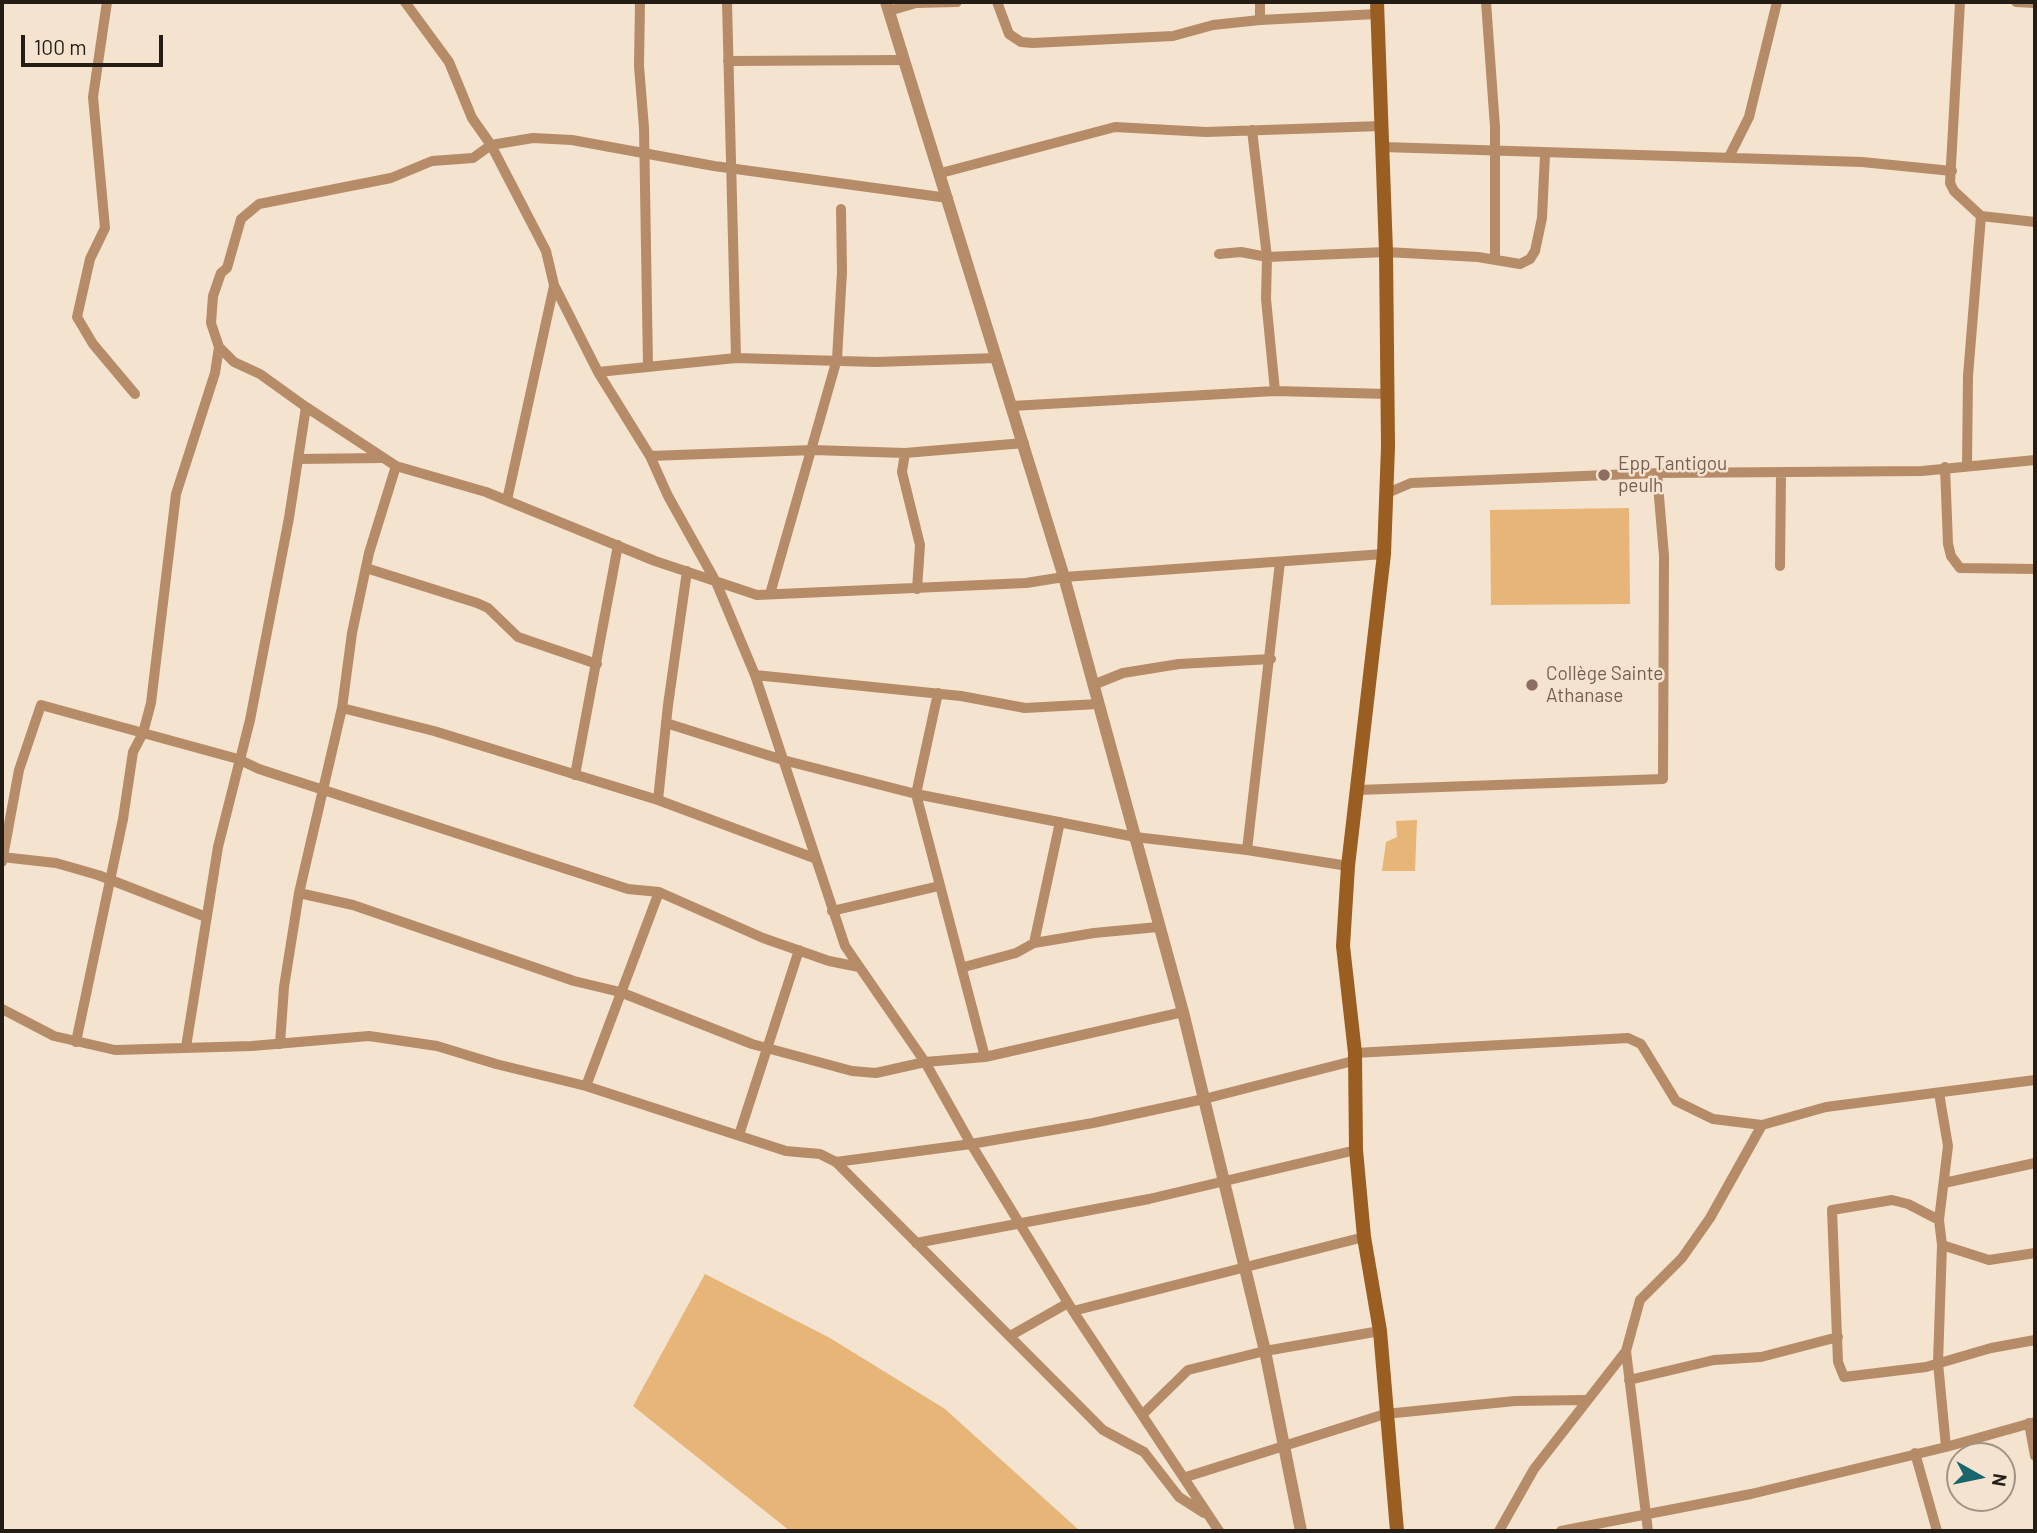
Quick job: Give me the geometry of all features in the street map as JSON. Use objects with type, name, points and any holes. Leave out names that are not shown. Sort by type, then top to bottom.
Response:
[{"type":"main road","points":[[1377,8],[1388,394],[1384,554],[1348,866],[1343,946],[1354,1057],[1356,1150],[1364,1237],[1380,1331],[1385,1415],[1397,1531]]},
{"type":"street","points":[[107,2],[93,97],[105,228],[90,259],[77,317],[93,344],[135,394]]},
{"type":"street","points":[[405,2],[449,62],[472,118],[491,145],[546,251],[554,285],[598,372],[650,456],[716,582],[755,675],[845,946],[874,983],[925,1062],[971,1144],[1070,1307],[1186,1477],[1204,1513],[1219,1531]]},
{"type":"street","points":[[640,2],[639,66],[644,153],[648,366]]},
{"type":"street","points":[[727,2],[736,358]]},
{"type":"street","points":[[957,2],[887,6],[1024,443],[1135,837],[1225,1182],[1242,1269],[1265,1351],[1301,1531]]},
{"type":"street","points":[[997,2],[1009,34],[1021,42],[1033,43],[1173,36],[1213,25],[1377,8]]},
{"type":"street","points":[[1260,2],[1260,20]]},
{"type":"street","points":[[1486,2],[1494,151],[1494,260]]},
{"type":"street","points":[[1729,157],[1749,117],[1777,2]]},
{"type":"street","points":[[1960,2],[1950,183],[1954,191],[1981,216],[2035,222]]},
{"type":"street","points":[[2016,2],[2035,3]]},
{"type":"street","points":[[728,61],[904,60]]},
{"type":"street","points":[[941,173],[1105,128],[1252,130],[1381,127]]},
{"type":"street","points":[[1252,130],[1267,257],[1266,299],[1275,390]]},
{"type":"street","points":[[948,198],[730,168],[545,138],[521,138],[491,145],[474,159],[432,161],[391,178],[259,204],[241,219],[227,268],[221,273],[213,296],[211,323],[219,347],[234,362],[260,374],[396,466],[424,472],[507,500],[736,590],[770,594],[1026,583],[1063,577],[1384,554]]},
{"type":"street","points":[[1383,147],[1545,154],[1645,153],[1862,162],[1952,171]]},
{"type":"street","points":[[1219,254],[1241,253],[1267,257],[1385,252],[1520,264],[1531,258],[1535,251],[1542,218],[1545,154]]},
{"type":"street","points":[[770,594],[813,450],[836,359],[842,272],[841,209]]},
{"type":"street","points":[[1967,465],[1968,376],[1981,216]]},
{"type":"street","points":[[507,500],[554,285]]},
{"type":"street","points":[[76,1042],[108,879],[123,819],[133,752],[143,733],[151,704],[176,494],[215,373],[219,347]]},
{"type":"street","points":[[598,372],[736,358],[876,362],[997,358]]},
{"type":"street","points":[[215,373],[234,362]]},
{"type":"street","points":[[1012,406],[1275,390],[1388,394]]},
{"type":"street","points":[[186,1047],[218,847],[250,720],[306,407]]},
{"type":"street","points":[[650,456],[813,450],[905,453],[1024,443]]},
{"type":"street","points":[[905,453],[902,472],[920,545],[916,589]]},
{"type":"street","points":[[298,459],[384,458]]},
{"type":"street","points":[[1385,494],[1410,483],[1657,474],[1922,471],[2035,460]]},
{"type":"street","points":[[280,1044],[284,987],[299,893],[342,708],[352,633],[366,568],[396,466]]},
{"type":"street","points":[[1945,467],[1948,544],[1951,556],[1960,568],[2035,569]]},
{"type":"street","points":[[1358,790],[1663,779],[1664,556],[1657,474]]},
{"type":"street","points":[[1780,474],[1780,566]]},
{"type":"street","points":[[575,775],[618,545]]},
{"type":"street","points":[[1247,850],[1256,751],[1270,659],[1280,562]]},
{"type":"street","points":[[366,568],[477,603],[488,608],[518,637],[597,664]]},
{"type":"street","points":[[658,800],[687,571]]},
{"type":"street","points":[[1093,685],[1124,673],[1179,664],[1270,659]]},
{"type":"street","points":[[755,675],[938,693],[1025,708],[1098,704]]},
{"type":"street","points":[[938,693],[916,794],[939,886],[964,967],[985,1057]]},
{"type":"street","points":[[206,917],[108,879],[56,863],[2,859],[19,770],[41,705],[239,759],[259,769],[628,889],[659,891],[799,950],[859,967]]},
{"type":"street","points":[[342,708],[402,722],[658,800],[814,858]]},
{"type":"street","points":[[666,723],[783,760],[916,794],[1135,837],[1247,850],[1348,866]]},
{"type":"street","points":[[1034,943],[1060,822]]},
{"type":"street","points":[[832,911],[939,886]]},
{"type":"street","points":[[586,1086],[659,891]]},
{"type":"street","points":[[299,893],[353,905],[573,981],[620,992],[712,1031],[767,1049],[852,1071],[876,1073],[925,1062],[985,1057],[1182,1012]]},
{"type":"street","points":[[964,967],[1016,953],[1034,943],[1094,933],[1158,927]]},
{"type":"street","points":[[738,1135],[799,950]]},
{"type":"street","points":[[2,1009],[54,1036],[116,1050],[280,1044],[369,1036],[437,1046],[586,1086],[786,1151],[820,1154],[836,1162],[1102,1430],[1143,1452],[1179,1497],[1204,1513]]},
{"type":"street","points":[[836,1162],[971,1144],[1093,1123],[1204,1099],[1354,1057],[1628,1038],[1641,1044],[1676,1101],[1713,1119],[1762,1125],[1826,1107],[2035,1080]]},
{"type":"street","points":[[1562,1531],[1751,1494],[1946,1447],[1938,1363],[1942,1245],[1939,1220],[1948,1146],[1939,1093]]},
{"type":"street","points":[[1648,1531],[1626,1351],[1640,1300],[1682,1258],[1710,1218],[1762,1125]]},
{"type":"street","points":[[916,1243],[1021,1226],[1225,1182],[1356,1150]]},
{"type":"street","points":[[1944,1183],[2035,1163]]},
{"type":"street","points":[[1939,1220],[1908,1204],[1892,1200],[1832,1210],[1838,1362],[1844,1377],[1938,1363],[2035,1340]]},
{"type":"street","points":[[1010,1336],[1070,1307],[1242,1269],[1364,1237]]},
{"type":"street","points":[[1942,1245],[1989,1260],[2035,1253]]},
{"type":"street","points":[[1142,1415],[1188,1370],[1265,1351],[1380,1331]]},
{"type":"street","points":[[1629,1380],[1714,1360],[1761,1357],[1838,1337]]},
{"type":"street","points":[[1499,1531],[1534,1469],[1585,1400],[1626,1351]]},
{"type":"street","points":[[1186,1477],[1385,1415],[1515,1401],[1585,1400]]},
{"type":"street","points":[[1963,1442],[2032,1422],[2035,1456]]},
{"type":"street","points":[[1915,1453],[1937,1531]]},
{"type":"shaded area","points":[[1629,508],[1630,604],[1491,605],[1490,510]]},
{"type":"shaded area","points":[[1417,820],[1415,871],[1382,871],[1386,842],[1397,837],[1396,821]]},
{"type":"shaded area","points":[[705,1274],[830,1338],[945,1409],[1080,1531],[790,1531],[633,1406]]},
{"type":"place","name":"Epp Tantigou peulh","points":[[1604,475]]},
{"type":"place","name":"Collège Sainte Athanase","points":[[1532,685]]}]
